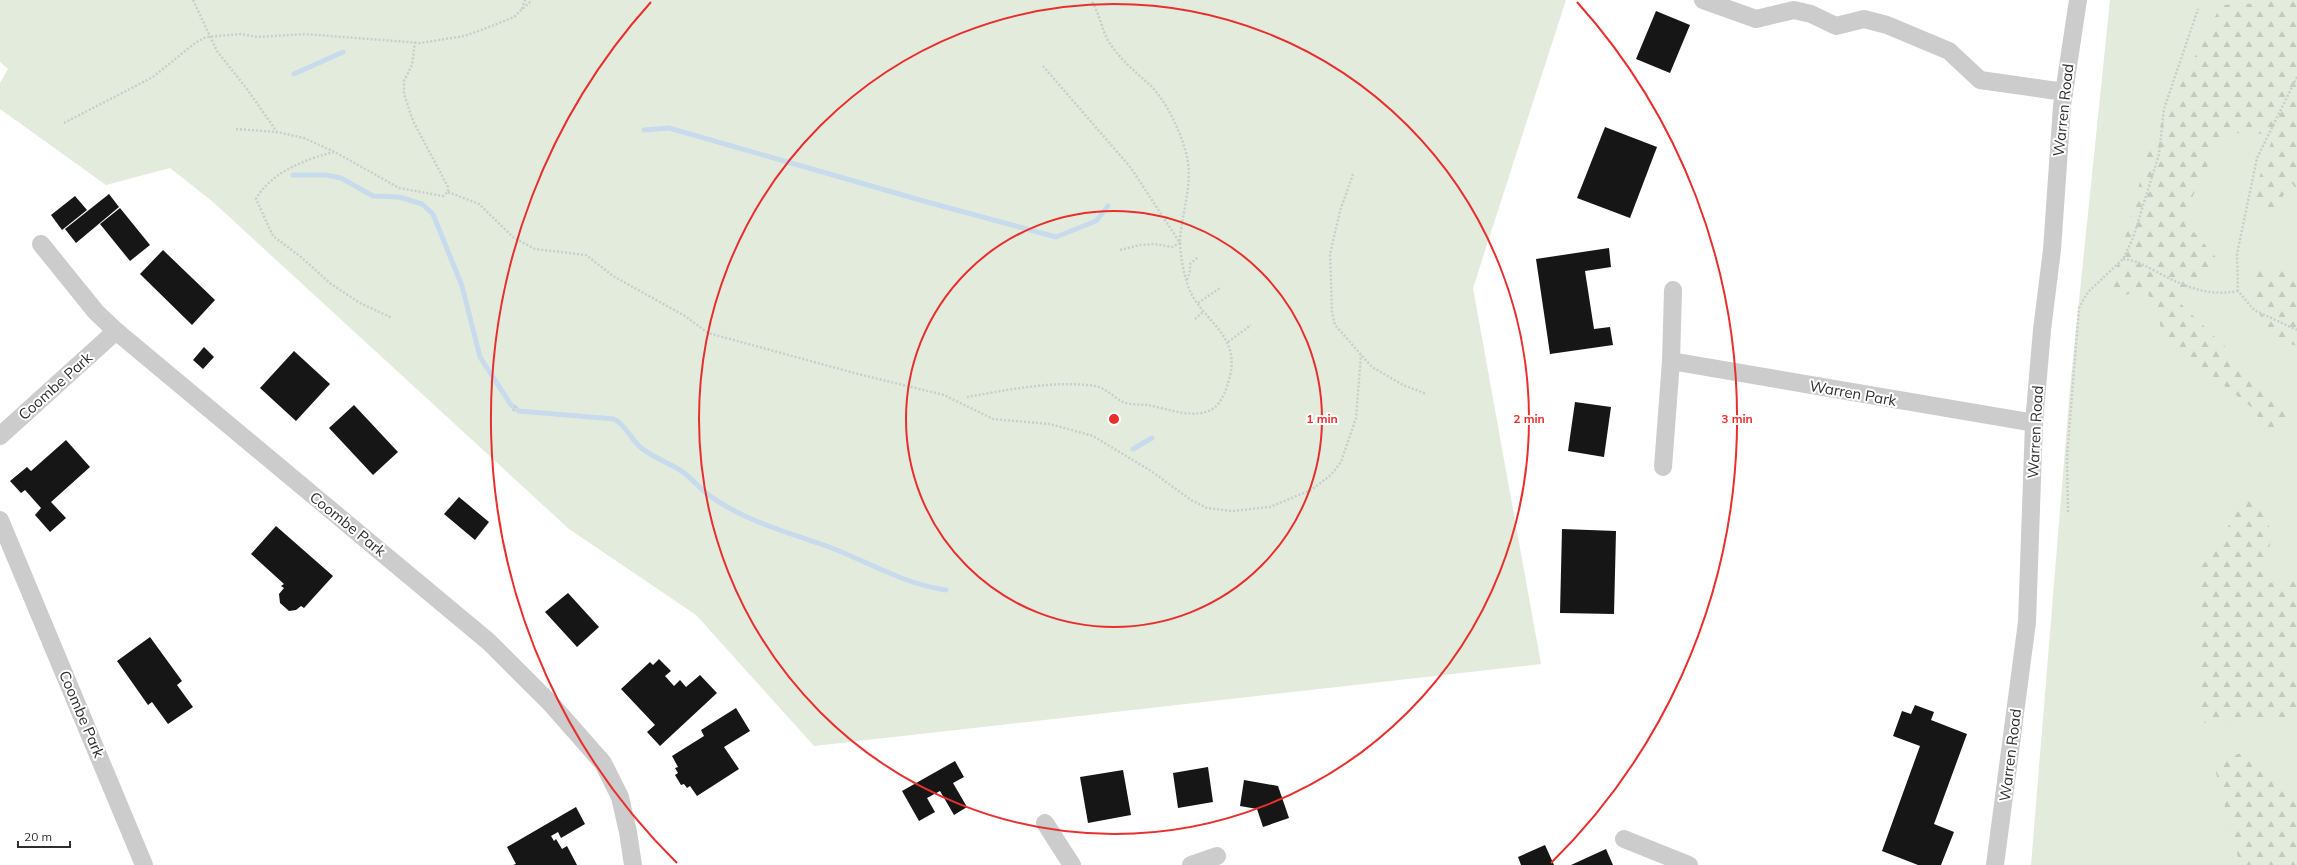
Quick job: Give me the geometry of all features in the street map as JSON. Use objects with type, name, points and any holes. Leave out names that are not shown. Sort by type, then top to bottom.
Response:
[{"type":"street","points":[[1703,0],[1756,19],[1794,10],[1811,14],[1836,26],[1864,19],[1870,20],[1887,25],[1950,51],[1980,80],[2064,92]]},
{"type":"street","name":"Warren Road","points":[[1995,865],[2027,622],[2034,423],[2042,330],[2052,250],[2064,92],[2078,0]]},
{"type":"street","points":[[41,244],[96,312],[116,331]]},
{"type":"street","points":[[1663,467],[1671,362],[1673,290]]},
{"type":"street","name":"Coombe Park","points":[[0,436],[116,331],[489,642],[552,705],[603,763],[620,797],[633,865]]},
{"type":"street","name":"Warren Park","points":[[1671,362],[2034,423]]},
{"type":"street","name":"Coombe Park","points":[[0,520],[144,865]]},
{"type":"street","points":[[1046,823],[1072,865]]},
{"type":"street","points":[[1624,839],[1689,865]]},
{"type":"street","points":[[1190,865],[1217,856]]},
{"type":"path","points":[[193,0],[209,37],[217,51],[248,88],[277,132]]},
{"type":"path","points":[[522,10],[525,0]]},
{"type":"path","points":[[64,123],[153,77],[195,43],[209,37],[241,34],[257,37],[305,34],[415,42],[464,36],[514,17],[532,0]]},
{"type":"path","points":[[967,397],[1048,385],[1095,386],[1104,389],[1125,403],[1188,413],[1202,412],[1214,408],[1226,390],[1230,369],[1231,351],[1228,342],[1198,303],[1190,291],[1186,281],[1180,242],[1189,192],[1190,166],[1185,148],[1165,104],[1150,86],[1124,62],[1108,41],[1100,15],[1090,0]]},
{"type":"path","points":[[2068,512],[2067,457],[2079,308],[2088,292],[2123,259],[2133,238],[2159,154],[2164,109],[2198,9]]},
{"type":"path","points":[[415,42],[412,65],[404,81],[404,94],[413,121],[448,186],[448,192]]},
{"type":"path","points":[[1043,66],[1131,168],[1180,242]]},
{"type":"path","points":[[2297,77],[2257,158],[2237,254],[2238,291],[2254,310],[2297,330]]},
{"type":"path","points":[[236,129],[277,132],[314,141],[399,188],[443,196],[448,192]]},
{"type":"path","points":[[335,152],[275,176],[262,187],[256,199],[272,236],[301,257],[331,284],[360,303],[392,318]]},
{"type":"path","points":[[1353,174],[1340,211],[1330,254],[1332,312],[1335,325],[1372,367],[1383,375],[1427,394]]},
{"type":"path","points":[[448,192],[479,204],[514,238],[535,248],[586,255],[613,276],[685,316],[708,333],[858,374],[944,395],[993,419],[1050,424],[1094,436],[1151,471],[1191,500],[1207,508],[1232,511],[1270,507],[1311,490],[1331,475],[1341,462],[1356,418],[1361,355]]},
{"type":"path","points":[[1120,250],[1140,245],[1155,244],[1172,247],[1180,242]]},
{"type":"path","points":[[1186,281],[1190,271],[1190,264],[1198,257]]},
{"type":"path","points":[[2123,259],[2133,260],[2171,279],[2202,292],[2224,294],[2238,291]]},
{"type":"path","points":[[1198,303],[1220,288]]},
{"type":"path","points":[[1195,319],[1204,311]]},
{"type":"path","points":[[1228,342],[1250,325]]},
{"type":"path","points":[[513,411],[516,406]]},
{"type":"green space","points":[[0,0],[1566,0],[1473,288],[1541,664],[814,746],[696,615],[569,529],[213,202],[170,168],[106,185],[0,109],[0,83],[8,69],[0,62]]},
{"type":"green space","points":[[2110,0],[2297,0],[2297,865],[2031,865],[2070,388]]},
{"type":"green space","points":[[2264,0],[2297,0],[2297,191],[2292,183],[2271,213],[2252,199],[2274,134],[2224,133],[2182,218],[2219,261],[2178,301],[2292,412],[2265,438],[2255,410],[2166,340],[2146,289],[2108,300],[2149,148],[2221,5],[2264,3]]},
{"type":"green space","points":[[2249,271],[2297,271],[2297,346],[2266,337]]},
{"type":"green space","points":[[2251,491],[2272,532],[2263,585],[2297,575],[2297,654],[2284,661],[2297,677],[2297,716],[2295,719],[2200,723],[2199,571]]},
{"type":"green space","points":[[2249,749],[2297,795],[2297,865],[2240,865],[2214,765]]},
{"type":"building","points":[[1656,11],[1690,25],[1670,73],[1636,59]]},
{"type":"building","points":[[1605,127],[1657,147],[1630,218],[1577,198]]},
{"type":"building","points":[[109,194],[119,207],[76,243],[65,229]]},
{"type":"building","points":[[75,196],[87,210],[62,230],[51,215]]},
{"type":"building","points":[[120,208],[150,245],[130,261],[100,224]]},
{"type":"building","points":[[1609,248],[1611,267],[1585,271],[1594,329],[1610,327],[1613,345],[1550,354],[1536,259]]},
{"type":"building","points":[[163,250],[215,300],[192,325],[140,274]]},
{"type":"building","points":[[204,347],[214,357],[203,369],[193,360]]},
{"type":"building","points":[[294,351],[330,384],[296,421],[260,388]]},
{"type":"building","points":[[1575,402],[1611,407],[1604,457],[1568,451]]},
{"type":"building","points":[[354,405],[398,452],[373,475],[329,428]]},
{"type":"building","points":[[66,440],[90,467],[51,502],[66,518],[50,532],[35,515],[41,508],[25,490],[21,493],[10,481],[27,467],[31,471]]},
{"type":"building","points":[[459,497],[489,522],[475,540],[444,514]]},
{"type":"building","points":[[276,526],[333,576],[304,608],[301,606],[296,610],[289,611],[280,603],[279,594],[284,588],[281,586],[284,584],[251,554]]},
{"type":"building","points":[[1562,529],[1616,531],[1614,614],[1560,613]]},
{"type":"building","points":[[568,593],[599,627],[577,647],[545,612]]},
{"type":"building","points":[[150,637],[182,681],[177,685],[193,707],[168,724],[152,702],[148,705],[117,661]]},
{"type":"building","points":[[659,659],[671,671],[665,676],[674,686],[680,680],[686,687],[700,675],[717,693],[660,746],[647,732],[655,725],[621,689],[650,662],[653,665]]},
{"type":"building","points":[[1915,705],[1934,712],[1931,720],[1967,734],[1934,824],[1954,832],[1941,865],[1918,865],[1882,851],[1920,746],[1893,736],[1902,711],[1911,714]]},
{"type":"building","points":[[736,708],[750,731],[724,747],[739,769],[697,796],[690,786],[687,788],[684,784],[681,785],[675,775],[678,773],[675,768],[678,767],[672,756],[704,736],[701,730]]},
{"type":"building","points":[[955,761],[964,777],[953,783],[967,807],[954,815],[940,791],[927,798],[935,812],[919,821],[902,791]]},
{"type":"building","points":[[1208,767],[1213,802],[1178,808],[1173,773]]},
{"type":"building","points":[[1123,770],[1131,815],[1088,823],[1080,777]]},
{"type":"building","points":[[1244,780],[1278,786],[1289,818],[1263,827],[1257,809],[1240,806]]},
{"type":"building","points":[[576,807],[585,824],[561,838],[558,832],[551,836],[554,841],[556,839],[562,849],[567,846],[577,865],[513,865],[516,864],[507,847]]},
{"type":"building","points":[[1545,845],[1554,865],[1521,865],[1518,857]]},
{"type":"building","points":[[1606,849],[1613,865],[1571,865]]},
{"type":"waterway","points":[[294,74],[343,52]]},
{"type":"waterway","points":[[644,130],[669,128],[927,202],[1056,237],[1096,221],[1108,206]]},
{"type":"waterway","points":[[293,175],[326,175],[341,178],[373,196],[399,197],[422,204],[433,214],[462,286],[480,357],[511,405],[519,411],[614,419],[621,424],[637,444],[645,451],[680,470],[710,496],[738,513],[769,526],[832,548],[901,578],[946,590]]},
{"type":"waterway","points":[[1133,449],[1152,438]]}]
